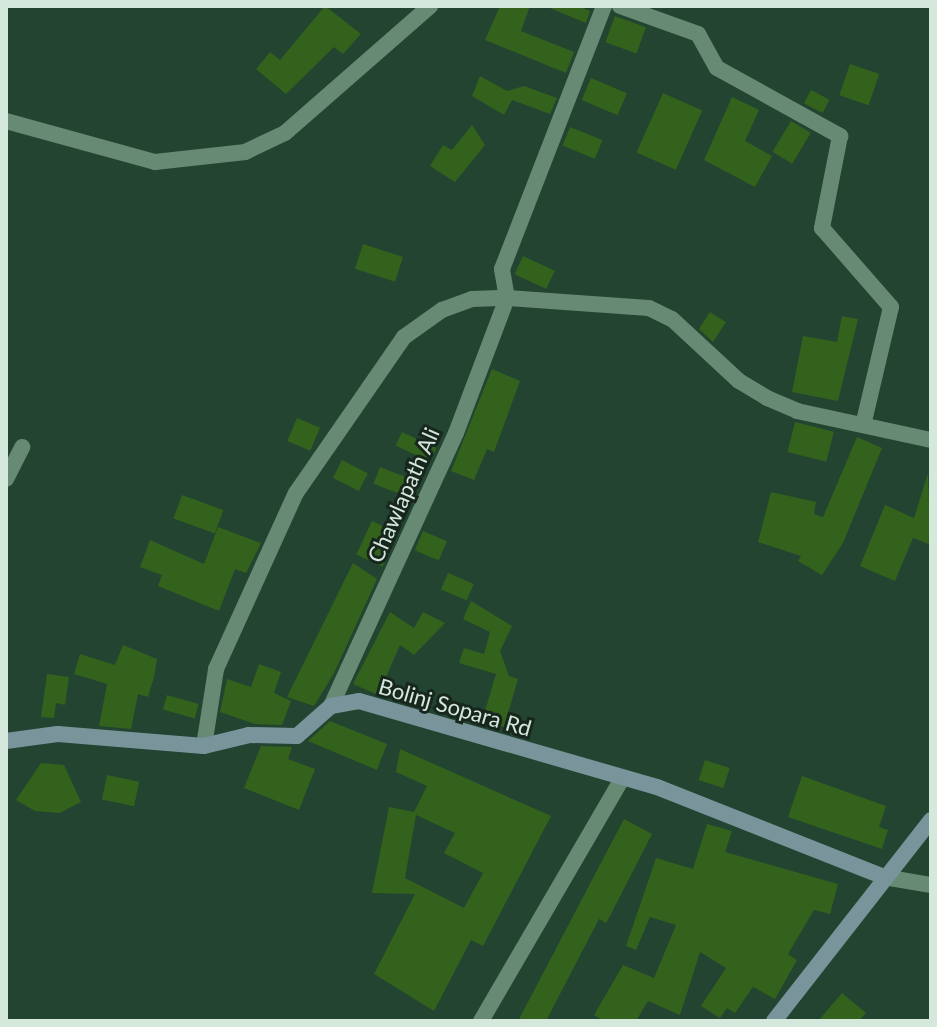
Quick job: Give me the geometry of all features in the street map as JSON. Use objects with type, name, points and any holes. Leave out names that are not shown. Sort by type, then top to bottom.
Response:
[{"type":"main road","name":"Bolinj Sopara Rd","points":[[331,706],[359,701],[622,779],[884,877]]},
{"type":"main road","points":[[6,741],[58,734],[204,746],[249,735],[297,736],[331,706]]},
{"type":"main road","points":[[774,1021],[931,820]]},
{"type":"street","points":[[6,121],[155,162],[245,152],[285,133],[430,6]]},
{"type":"street","points":[[507,298],[502,269],[604,6]]},
{"type":"street","points":[[620,6],[698,34],[717,68],[840,136],[822,228],[891,307],[863,425]]},
{"type":"street","points":[[204,746],[216,669],[296,493],[404,337],[442,310],[472,299],[507,298],[649,308],[672,319],[739,381],[767,398],[931,440]]},
{"type":"street","name":"Chawlapath Ali","points":[[331,706],[456,433],[507,298]]},
{"type":"street","points":[[6,479],[22,447]]},
{"type":"street","points":[[481,1021],[622,779]]},
{"type":"street","points":[[884,877],[931,885]]},
{"type":"building","points":[[325,6],[361,34],[343,54],[334,47],[286,94],[256,69],[270,52],[280,60]]},
{"type":"building","points":[[500,6],[530,6],[521,31],[574,52],[566,73],[485,40]]},
{"type":"building","points":[[545,6],[578,6],[590,11],[586,23]]},
{"type":"building","points":[[615,16],[646,27],[636,54],[605,42]]},
{"type":"building","points":[[850,64],[879,74],[869,105],[839,95]]},
{"type":"building","points":[[480,76],[507,91],[524,86],[557,98],[550,114],[512,100],[504,115],[472,96]]},
{"type":"building","points":[[591,78],[627,93],[618,115],[582,100]]},
{"type":"building","points":[[811,90],[830,100],[822,113],[804,103]]},
{"type":"building","points":[[663,93],[702,110],[676,170],[637,152]]},
{"type":"building","points":[[732,97],[759,110],[745,141],[772,156],[755,187],[704,160]]},
{"type":"building","points":[[791,121],[811,133],[792,164],[772,152]]},
{"type":"building","points":[[472,125],[485,145],[455,182],[430,166],[443,145],[452,150]]},
{"type":"building","points":[[570,127],[602,140],[595,159],[563,146]]},
{"type":"building","points":[[363,244],[403,257],[395,282],[355,269]]},
{"type":"building","points":[[523,256],[555,271],[546,289],[515,274]]},
{"type":"building","points":[[710,312],[726,322],[713,342],[699,329]]},
{"type":"building","points":[[842,316],[858,319],[838,401],[792,392],[803,336],[837,342]]},
{"type":"building","points":[[492,369],[520,381],[494,452],[487,449],[474,480],[451,471]]},
{"type":"building","points":[[297,418],[320,428],[310,451],[287,441]]},
{"type":"building","points":[[795,422],[834,432],[826,462],[788,452]]},
{"type":"building","points":[[402,432],[436,448],[430,462],[396,446]]},
{"type":"building","points":[[857,437],[882,448],[843,543],[822,575],[798,561],[801,556],[758,542],[771,492],[816,502],[814,514],[823,517]]},
{"type":"building","points":[[342,460],[368,473],[359,491],[333,478]]},
{"type":"building","points":[[380,467],[414,480],[407,497],[374,484]]},
{"type":"building","points":[[928,473],[931,545],[913,538],[895,581],[860,566],[885,505],[914,518]]},
{"type":"building","points":[[182,495],[223,510],[215,534],[173,518]]},
{"type":"building","points":[[372,521],[398,533],[383,567],[356,555]]},
{"type":"building","points":[[218,527],[261,543],[246,573],[235,569],[219,611],[158,586],[162,575],[140,567],[150,540],[204,564]]},
{"type":"building","points":[[423,531],[447,541],[439,560],[415,550]]},
{"type":"building","points":[[353,563],[377,579],[334,673],[314,706],[287,697]]},
{"type":"building","points":[[448,573],[474,584],[467,601],[441,590]]},
{"type":"building","points":[[471,601],[512,626],[500,651],[509,676],[518,679],[504,727],[482,721],[496,674],[459,663],[464,648],[484,654],[490,632],[463,619]]},
{"type":"building","points":[[390,612],[414,628],[423,612],[445,623],[414,655],[400,645],[378,695],[353,684]]},
{"type":"building","points":[[123,645],[157,659],[154,677],[148,697],[138,694],[131,729],[99,726],[107,684],[74,674],[80,654],[115,665]]},
{"type":"building","points":[[259,664],[281,672],[274,693],[291,701],[282,725],[255,724],[220,712],[227,679],[251,687]]},
{"type":"building","points":[[47,674],[69,677],[65,705],[56,703],[54,718],[41,717]]},
{"type":"building","points":[[167,695],[199,704],[195,719],[163,709]]},
{"type":"building","points":[[330,721],[387,744],[377,770],[308,741]]},
{"type":"building","points":[[261,746],[292,747],[288,759],[315,769],[299,810],[244,788]]},
{"type":"building","points":[[400,749],[551,816],[483,946],[471,940],[434,1011],[374,974],[415,894],[372,893],[389,807],[414,812],[427,786],[396,772]],"holes":[[[416,815],[455,833],[444,853],[483,873],[464,908],[405,878]]]},
{"type":"building","points":[[705,760],[730,768],[723,788],[699,780]]},
{"type":"building","points":[[41,763],[64,765],[81,802],[60,813],[35,811],[16,800]]},
{"type":"building","points":[[107,775],[139,782],[134,806],[102,799]]},
{"type":"building","points":[[802,776],[886,806],[879,827],[888,830],[882,849],[788,817]]},
{"type":"building","points":[[624,819],[652,834],[611,914],[606,923],[599,919],[546,1021],[518,1021]]},
{"type":"building","points":[[707,824],[732,831],[725,852],[838,884],[830,914],[814,910],[788,954],[797,960],[775,999],[753,987],[735,1013],[727,1008],[720,1018],[701,1006],[726,968],[700,952],[680,1015],[648,1001],[636,1021],[604,1021],[594,1015],[623,965],[654,978],[676,925],[650,917],[636,950],[626,946],[656,858],[693,869]]},
{"type":"building","points":[[842,993],[866,1013],[859,1021],[818,1021]]}]
